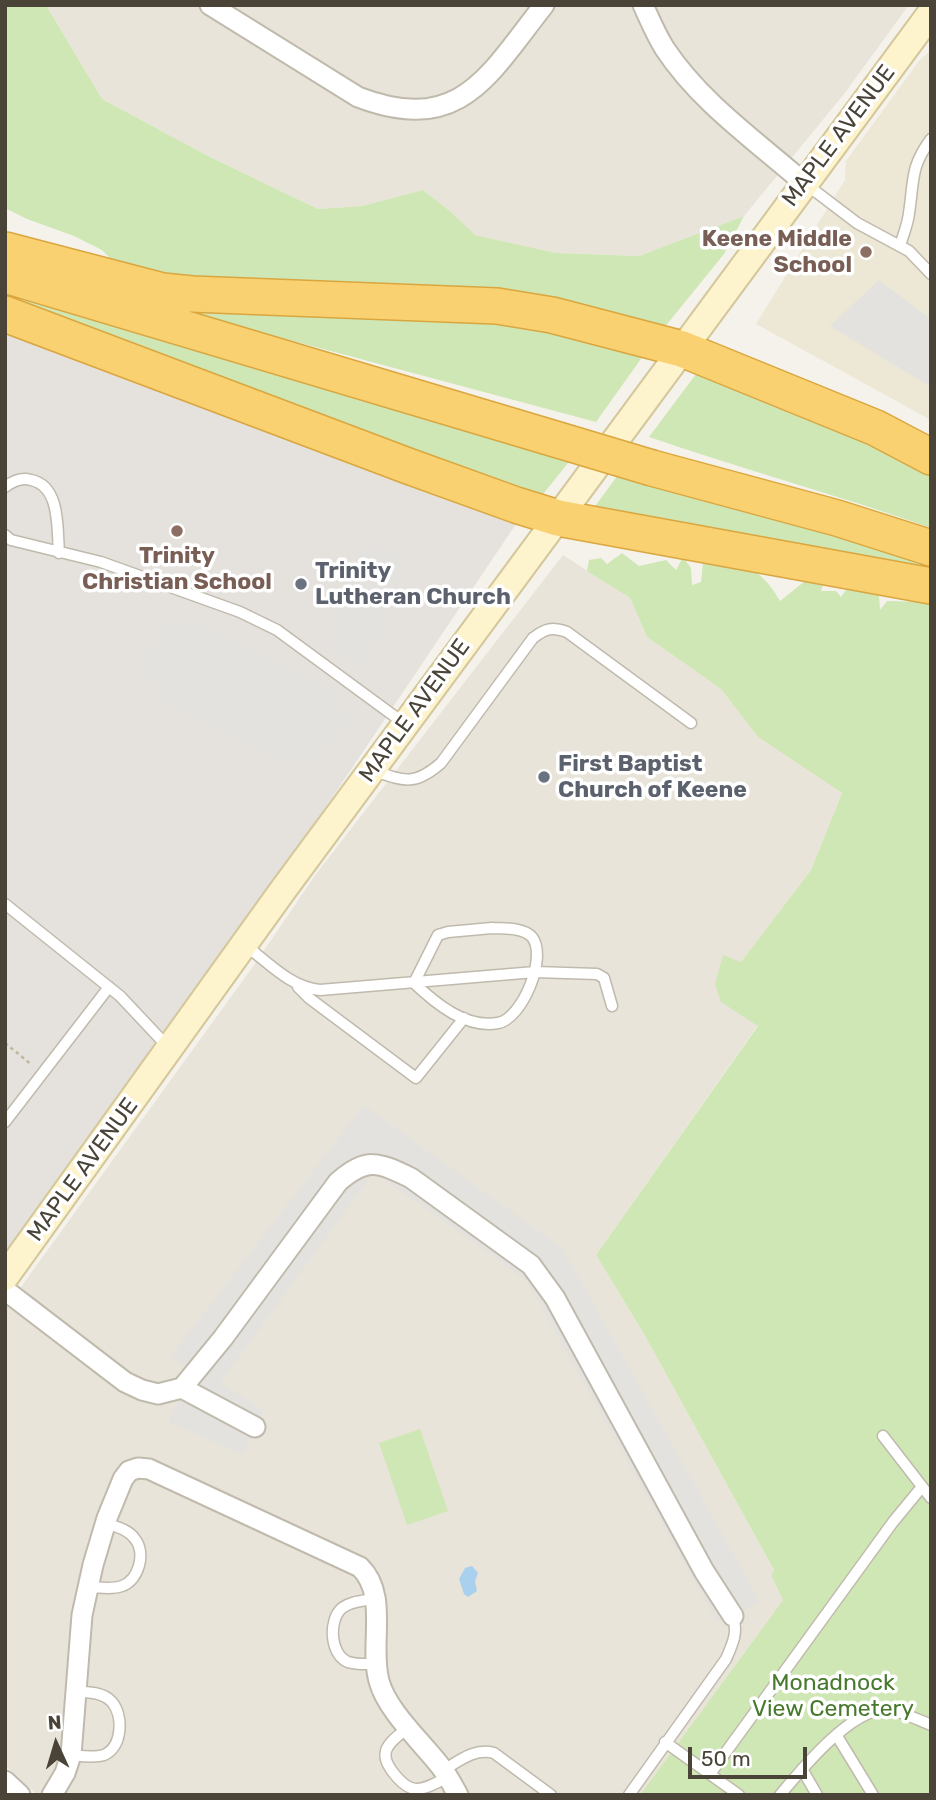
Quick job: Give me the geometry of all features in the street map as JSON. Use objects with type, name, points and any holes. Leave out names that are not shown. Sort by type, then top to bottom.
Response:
[{"type":"highway","points":[[5,250],[162,291],[497,306],[552,314],[682,349],[876,428],[931,457]]},
{"type":"highway","points":[[5,275],[652,468],[837,518],[931,548]]},
{"type":"highway","points":[[5,314],[408,466],[558,518],[931,586]]},
{"type":"street","points":[[210,5],[358,97],[409,111],[434,109],[455,102],[472,91],[486,78],[544,5]]},
{"type":"street","points":[[643,5],[664,48],[693,84],[717,109],[804,183]]},
{"type":"street","name":"MAPLE AVENUE","points":[[5,1277],[372,769],[931,13]]},
{"type":"street","points":[[5,1290],[125,1382],[158,1394],[182,1388],[223,1338],[338,1182],[363,1164],[389,1167],[411,1178],[531,1265],[555,1298],[704,1571],[733,1616]]},
{"type":"street","points":[[182,1388],[255,1427]]},
{"type":"street","points":[[52,1795],[65,1773],[71,1755],[82,1615],[89,1587],[106,1523],[123,1479],[129,1471],[138,1468],[149,1469],[360,1567],[369,1575],[374,1599],[378,1680],[385,1697],[446,1773],[458,1795]]},
{"type":"street","points":[[5,1781],[20,1795]]},
{"type":"lane","points":[[900,246],[909,216],[912,173],[931,139]]},
{"type":"lane","points":[[804,183],[857,223],[909,251],[931,274]]},
{"type":"lane","points":[[5,487],[23,479],[34,480],[46,487],[53,499],[59,553]]},
{"type":"lane","points":[[5,535],[11,540],[101,562],[240,612],[277,630],[405,724]]},
{"type":"lane","points":[[372,769],[401,780],[427,775],[441,763],[533,638],[545,629],[555,628],[567,632],[691,723]]},
{"type":"lane","points":[[5,904],[109,987],[170,1049]]},
{"type":"lane","points":[[492,928],[523,931],[533,938],[537,949],[535,972],[524,998],[509,1019],[498,1023],[481,1024],[464,1018],[432,1000],[414,983],[438,935],[448,932],[492,928]]},
{"type":"lane","points":[[245,946],[416,1078],[464,1018]]},
{"type":"lane","points":[[295,984],[320,990],[535,972],[597,974],[604,978],[612,1006]]},
{"type":"lane","points":[[5,1122],[109,987]]},
{"type":"lane","points":[[883,1436],[931,1498]]},
{"type":"lane","points":[[710,1774],[893,1522],[921,1488]]},
{"type":"lane","points":[[89,1587],[124,1586],[135,1577],[138,1569],[140,1551],[135,1538],[125,1530],[106,1523]]},
{"type":"lane","points":[[374,1599],[352,1602],[342,1607],[334,1621],[333,1631],[336,1649],[342,1659],[356,1664],[376,1664]]},
{"type":"lane","points":[[629,1795],[726,1659],[735,1639],[736,1626],[733,1616]]},
{"type":"lane","points":[[71,1755],[94,1756],[110,1751],[120,1729],[117,1710],[112,1703],[98,1694],[76,1692]]},
{"type":"lane","points":[[780,1795],[817,1752],[856,1720],[881,1710],[899,1712],[931,1725]]},
{"type":"lane","points":[[408,1727],[388,1746],[385,1755],[388,1765],[402,1784],[418,1789],[427,1787],[472,1753],[486,1751],[494,1753],[551,1795]]},
{"type":"lane","points":[[837,1736],[873,1795]]},
{"type":"lane","points":[[666,1742],[739,1795]]},
{"type":"lane","points":[[802,1769],[817,1795]]},
{"type":"path","points":[[5,1043],[43,1073]]},
{"type":"shaded area","points":[[46,5],[909,5],[844,94],[744,216],[639,256],[556,253],[474,235],[423,190],[362,206],[318,209],[208,156],[102,99]]},
{"type":"shaded area","name":"Keene Middle School","points":[[931,50],[931,420],[756,324],[845,180],[846,161],[919,61]]},
{"type":"shaded area","points":[[879,280],[931,319],[931,387],[830,326]]},
{"type":"shaded area","points":[[5,330],[506,515],[516,524],[305,838],[5,1256]]},
{"type":"shaded area","points":[[365,545],[394,552],[393,555],[406,560],[366,664],[325,649]]},
{"type":"shaded area","points":[[563,555],[630,598],[647,637],[721,689],[758,737],[842,793],[811,870],[741,962],[723,956],[758,1025],[596,1255],[644,1334],[774,1570],[771,1575],[783,1600],[640,1795],[37,1795],[5,1765],[5,1309],[254,965],[316,874]]},
{"type":"shaded area","points":[[193,617],[332,687],[327,696],[353,717],[315,762],[304,753],[297,767],[151,693],[157,682],[139,672],[167,619],[186,628]]},
{"type":"shaded area","points":[[364,1105],[563,1249],[760,1602],[717,1622],[526,1280],[374,1172],[220,1383],[264,1410],[243,1455],[168,1422],[179,1399],[175,1382],[189,1370],[171,1356]]},
{"type":"green space","points":[[5,5],[46,5],[102,99],[208,156],[318,209],[362,206],[423,190],[475,235],[556,253],[639,256],[744,216],[724,254],[659,334],[176,282],[113,261],[102,250],[74,236],[5,208]]},
{"type":"green space","points":[[5,294],[573,457],[535,504],[5,306]]},
{"type":"green space","points":[[125,296],[431,311],[648,349],[596,422]]},
{"type":"green space","points":[[702,366],[871,441],[931,475],[931,528],[649,437]]},
{"type":"green space","points":[[621,471],[828,529],[931,566],[931,581],[590,513]]},
{"type":"green space","name":"Monadnock View Cemetery","points":[[622,553],[639,566],[666,560],[676,570],[683,557],[691,568],[692,585],[701,582],[703,563],[735,561],[758,573],[780,601],[815,573],[825,578],[821,591],[836,591],[841,597],[848,587],[869,584],[879,595],[880,610],[887,601],[931,602],[931,1795],[640,1795],[783,1600],[771,1575],[774,1570],[644,1334],[596,1255],[758,1026],[721,1002],[715,984],[723,955],[741,962],[811,870],[842,793],[758,737],[721,689],[647,637],[630,598],[587,571],[589,560],[601,558],[607,564]]},
{"type":"green space","points":[[420,1429],[448,1511],[407,1525],[379,1443]]},
{"type":"water","points":[[472,1566],[478,1573],[475,1581],[477,1591],[468,1597],[464,1594],[459,1579],[465,1568]]},
{"type":"place","name":"Keene Middle School","points":[[866,252]]},
{"type":"place","name":"Trinity Christian School","points":[[177,531]]},
{"type":"place","name":"Trinity Lutheran Church","points":[[301,584]]},
{"type":"place","name":"First Baptist Church of Keene","points":[[544,777]]}]
